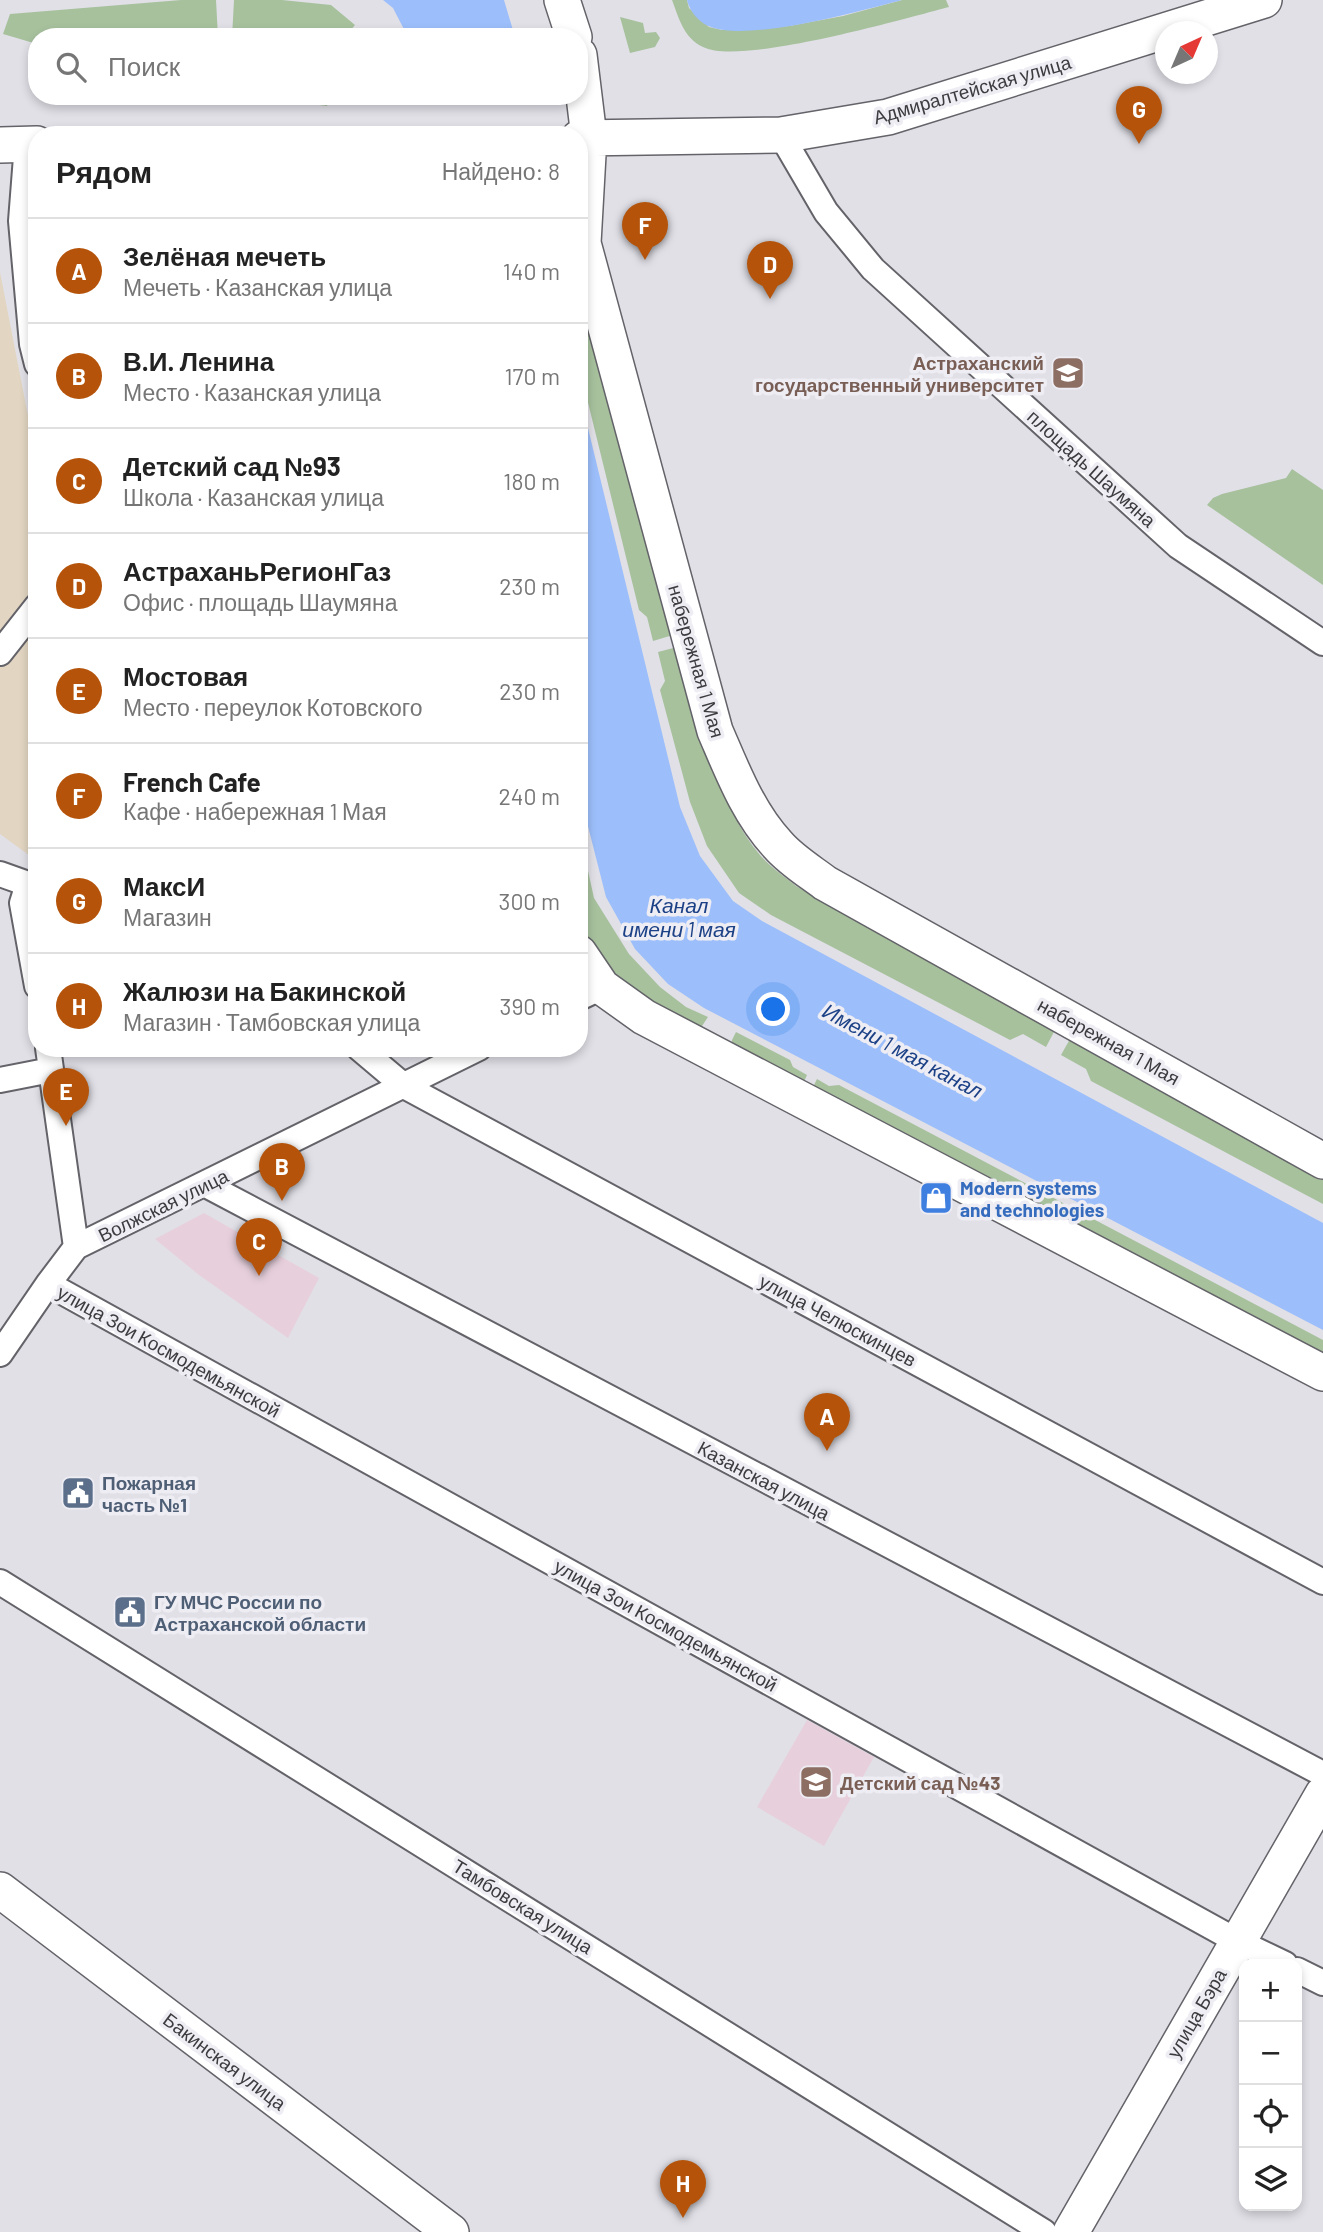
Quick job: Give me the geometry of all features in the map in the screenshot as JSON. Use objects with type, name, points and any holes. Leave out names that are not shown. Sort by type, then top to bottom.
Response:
[{"type":"main road","points":[[562,0],[570,28]]},
{"type":"main road","name":"Адмиралтейская улица","points":[[588,138],[781,135],[888,117],[1264,0]]},
{"type":"main road","name":"набережная 1 Мая","points":[[582,105],[583,126]]},
{"type":"main road","name":"набережная 1 Мая","points":[[588,261],[715,731],[743,795],[778,846],[825,883],[1323,1161]]},
{"type":"main road","points":[[591,992],[644,1017],[1323,1373]]},
{"type":"main road","name":"улица Бэра","points":[[1071,2232],[1323,1794]]},
{"type":"main road","name":"Бакинская улица","points":[[0,1890],[451,2232]]},
{"type":"street","name":"площадь Шаумяна","points":[[781,135],[826,212],[873,269],[1178,546],[1323,643]]},
{"type":"street","points":[[21,144],[21,221],[28,299]]},
{"type":"street","points":[[0,653],[28,617]]},
{"type":"street","points":[[0,874],[28,882]]},
{"type":"street","points":[[28,891],[22,903],[28,936]]},
{"type":"street","name":"улица Челюскинцев","points":[[372,1057],[404,1086],[1323,1582]]},
{"type":"street","name":"Волжская улица","points":[[0,1354],[76,1247],[461,1057]]},
{"type":"street","points":[[0,1080],[50,1059],[76,1247]]},
{"type":"street","name":"Казанская улица","points":[[206,1185],[1323,1774]]},
{"type":"street","name":"улица Зои Космодемьянской","points":[[48,1284],[1237,1941],[1275,1959]]},
{"type":"street","name":"Тамбовская улица","points":[[0,1582],[1044,2232]]},
{"type":"street","points":[[1302,1972],[1323,1983]]},
{"type":"shaded area","points":[[0,272],[28,416],[28,854],[0,834]]},
{"type":"shaded area","points":[[204,1213],[319,1278],[288,1338],[199,1275],[155,1239]]},
{"type":"shaded area","name":"Детский сад №43","points":[[807,1720],[874,1757],[824,1846],[757,1807]]},
{"type":"green space","points":[[181,0],[216,0],[218,28],[28,28],[28,41],[3,34],[10,14]]},
{"type":"green space","points":[[234,0],[282,0],[331,5],[355,25],[352,28],[232,28]]},
{"type":"green space","points":[[672,0],[687,0],[689,8],[709,27],[722,30],[789,26],[843,16],[902,0],[946,0],[949,7],[823,39],[785,46],[722,51],[703,47],[691,39]]},
{"type":"green space","points":[[620,17],[643,23],[645,33],[656,32],[660,38],[655,47],[630,53]]},
{"type":"green space","points":[[588,322],[673,635],[653,641],[647,617],[639,610],[588,403]]},
{"type":"green space","points":[[1292,469],[1323,490],[1323,585],[1207,505],[1222,494],[1286,478]]},
{"type":"green space","points":[[677,647],[720,784],[745,834],[764,859],[796,886],[1055,1030],[1046,1047],[1023,1034],[1010,1040],[771,915],[739,893],[707,846],[690,802],[660,690],[665,681],[658,652]]},
{"type":"green space","points":[[588,871],[594,898],[629,954],[660,987],[686,1007],[708,1017],[698,1032],[646,1002],[598,960],[588,945]]},
{"type":"green space","points":[[736,1032],[790,1060],[793,1067],[807,1075],[802,1086],[731,1051]]},
{"type":"green space","points":[[1070,1039],[1323,1177],[1323,1204],[1091,1081],[1086,1069],[1061,1055]]},
{"type":"green space","points":[[817,1079],[829,1086],[839,1085],[1323,1340],[1323,1362],[811,1091]]},
{"type":"water","points":[[383,0],[504,0],[512,28],[403,28],[393,8]]},
{"type":"water","points":[[687,0],[902,0],[805,23],[751,31],[729,31],[703,23],[690,9]]},
{"type":"water","name":"Канал имени 1 мая","points":[[588,428],[680,807],[700,856],[733,901],[762,921],[1323,1223],[1323,1330],[704,1008],[668,984],[635,949],[606,897],[588,826]]},
{"type":"pier","points":[[429,105],[536,105],[535,126],[430,126]]},
{"type":"place","name":"МаксИ","points":[[1139,144]]},
{"type":"place","name":"French Cafe","points":[[645,260]]},
{"type":"place","name":"АстраханьРегионГаз","points":[[770,299]]},
{"type":"place","name":"Астраханский государственный университет","points":[[1068,373]]},
{"type":"place","name":"Мостовая","points":[[66,1126]]},
{"type":"place","name":"Modern systems and technologies","points":[[936,1198]]},
{"type":"place","name":"В.И. Ленина","points":[[282,1201]]},
{"type":"place","name":"Детский сад №93","points":[[259,1276]]},
{"type":"place","name":"Зелёная мечеть","points":[[827,1451]]},
{"type":"place","name":"Пожарная часть №1","points":[[78,1493]]},
{"type":"place","name":"ГУ МЧС России по Астраханской области","points":[[130,1612]]},
{"type":"place","name":"Детский сад №43","points":[[816,1782]]},
{"type":"place","name":"Жалюзи на Бакинской","points":[[683,2218]]},
{"type":"water label","name":"Имени 1 мая канал","points":[[903,1050]]}]
